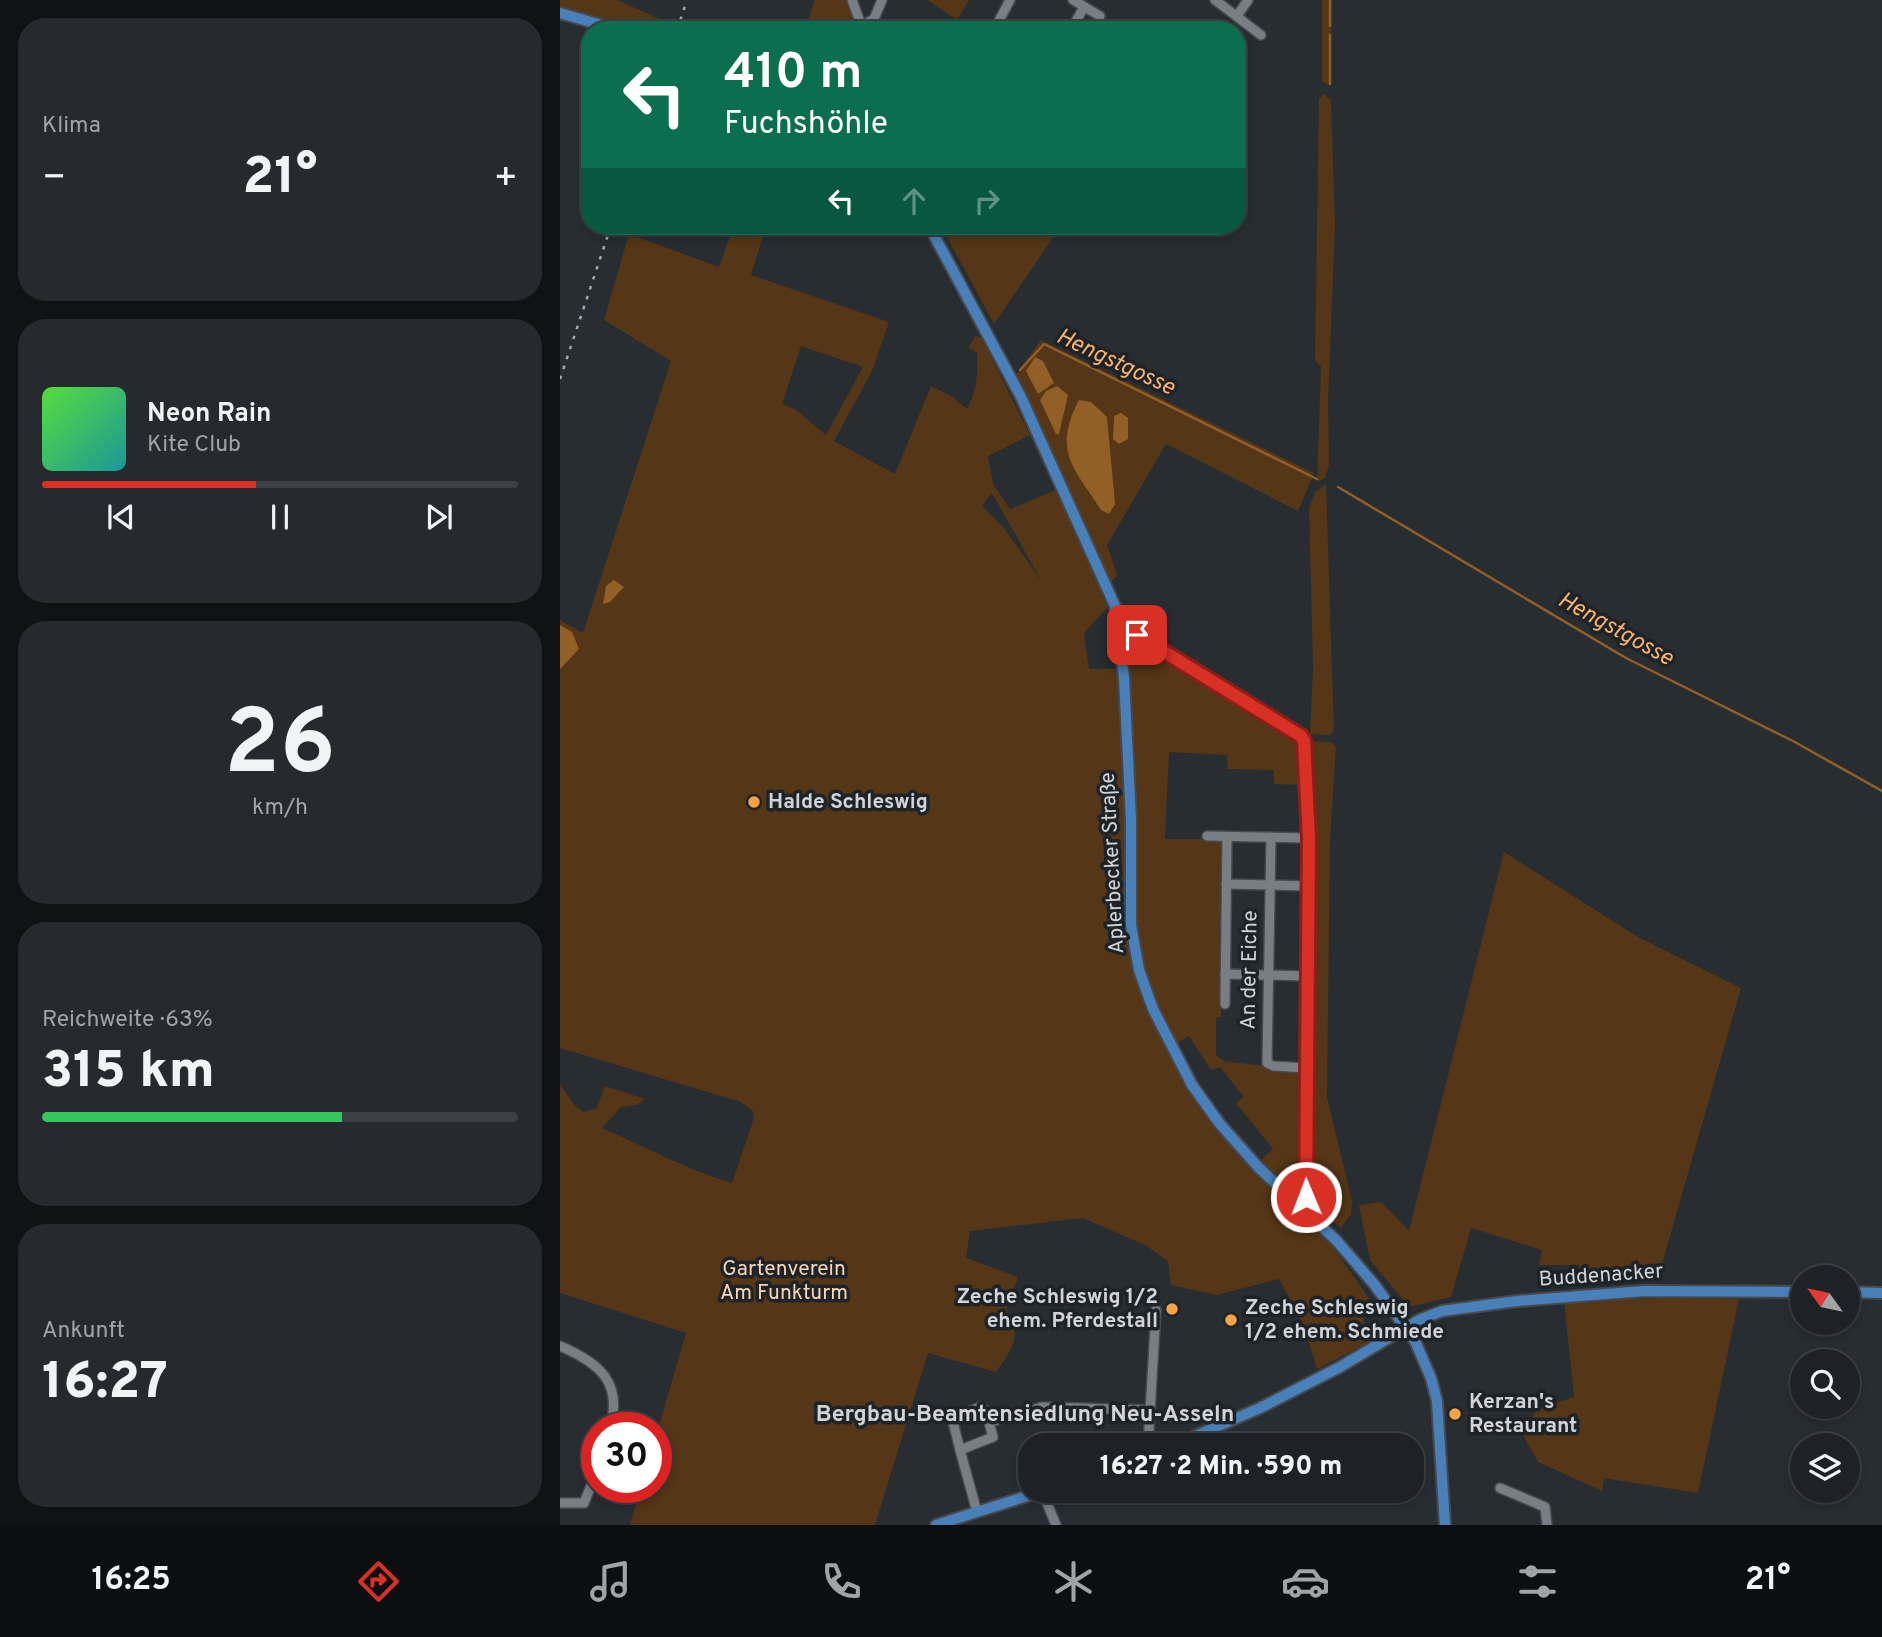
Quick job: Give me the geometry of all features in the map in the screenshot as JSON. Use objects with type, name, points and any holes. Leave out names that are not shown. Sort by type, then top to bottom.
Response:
[{"type":"main road","points":[[560,13],[588,21]]},
{"type":"main road","name":"Aplerbecker Straße","points":[[934,235],[1021,397],[1110,591],[1120,627],[1131,810],[1131,925],[1139,970],[1167,1040],[1202,1101],[1252,1161],[1336,1240],[1406,1327],[1431,1378],[1437,1401],[1445,1525]]},
{"type":"main road","name":"Buddenacker","points":[[1203,1433],[1321,1377],[1406,1327],[1442,1311],[1517,1301],[1644,1291],[1790,1292]]},
{"type":"main road","points":[[1860,1292],[1882,1293]]},
{"type":"main road","points":[[936,1525],[1018,1499]]},
{"type":"street","points":[[852,0],[860,21]]},
{"type":"street","points":[[871,21],[882,0]]},
{"type":"street","points":[[998,21],[1010,0]]},
{"type":"street","points":[[1073,0],[1100,16]]},
{"type":"street","points":[[1215,0],[1243,21]]},
{"type":"street","points":[[1237,16],[1248,0]]},
{"type":"street","points":[[1076,21],[1084,7]]},
{"type":"street","points":[[1246,23],[1261,35]]},
{"type":"street","points":[[1120,627],[1301,736],[1309,838],[1306,1197],[1301,1208]]},
{"type":"street","points":[[1207,836],[1309,838]]},
{"type":"street","points":[[1225,1004],[1227,837]]},
{"type":"street","name":"An der Eiche","points":[[1271,837],[1267,1063],[1306,1068]]},
{"type":"street","points":[[1226,884],[1308,886]]},
{"type":"street","points":[[1225,974],[1307,976]]},
{"type":"street","points":[[1149,1433],[1156,1310]]},
{"type":"street","points":[[560,1346],[591,1363],[608,1380],[615,1406],[614,1412]]},
{"type":"street","points":[[990,1422],[1042,1407],[1150,1410]]},
{"type":"street","points":[[960,1450],[992,1439],[990,1422],[983,1408],[953,1416],[952,1423],[977,1512]]},
{"type":"street","points":[[1500,1488],[1545,1507],[1547,1525]]},
{"type":"street","points":[[560,1503],[581,1503]]},
{"type":"street","points":[[1047,1503],[1056,1525]]},
{"type":"green space","points":[[560,0],[617,0],[664,21],[602,21],[560,9]]},
{"type":"green space","points":[[815,0],[847,0],[855,21],[807,21]]},
{"type":"green space","points":[[927,0],[969,0],[957,20]]},
{"type":"green space","points":[[1322,0],[1332,0],[1330,86],[1322,81]]},
{"type":"green space","points":[[1324,94],[1331,100],[1335,226],[1328,402],[1329,465],[1325,478],[1317,482],[1321,367],[1315,360],[1319,98]]},
{"type":"green space","name":"Gartenverein Am Funkturm","points":[[629,235],[719,267],[731,235],[763,235],[751,275],[889,322],[872,371],[834,441],[895,474],[931,386],[951,396],[967,409],[975,389],[977,367],[977,353],[968,348],[975,336],[982,338],[1030,435],[988,456],[993,484],[1010,509],[1056,490],[1108,607],[1084,633],[1089,669],[1122,669],[1135,956],[1181,1069],[1279,1191],[1333,1247],[1371,1301],[1362,1314],[1371,1341],[1317,1369],[1304,1326],[1279,1279],[1217,1295],[1171,1285],[1168,1261],[1145,1245],[1083,1218],[970,1231],[966,1258],[1018,1277],[1006,1309],[1014,1328],[1014,1342],[996,1372],[928,1353],[875,1525],[630,1525],[637,1503],[672,1503],[672,1412],[663,1412],[686,1333],[560,1293],[560,1085],[576,1107],[584,1112],[597,1108],[605,1086],[645,1099],[637,1105],[621,1107],[602,1128],[681,1164],[732,1183],[754,1118],[753,1111],[741,1102],[560,1048],[560,620],[583,633],[671,361],[604,320]],"holes":[[[801,346],[863,367],[826,435],[795,409],[782,404]],[[992,493],[1042,582],[1004,528],[982,506]]]},
{"type":"green space","points":[[946,235],[1055,235],[994,324]]},
{"type":"green space","points":[[1041,340],[1314,473],[1298,511],[1166,444],[1107,545],[1117,575],[1109,584],[1015,376]]},
{"type":"green space","points":[[1326,484],[1334,731],[1330,735],[1310,734],[1313,667],[1309,508],[1315,492]]},
{"type":"green space","points":[[1137,642],[1301,742],[1303,785],[1274,784],[1274,770],[1228,769],[1227,755],[1169,752],[1165,839],[1225,839],[1221,1017],[1216,1017],[1216,1055],[1224,1061],[1303,1071],[1302,1197],[1299,1199],[1259,1162],[1273,1149],[1236,1103],[1244,1097],[1220,1067],[1211,1070],[1189,1036],[1174,1045],[1145,978],[1136,937],[1126,669],[1131,650]]},
{"type":"green space","points":[[1309,741],[1331,742],[1336,747],[1330,838],[1327,1097],[1352,1201],[1351,1214],[1341,1228],[1311,1205],[1314,840]]},
{"type":"green space","points":[[1504,852],[1638,937],[1741,988],[1658,1278],[1575,1284],[1580,1265],[1539,1265],[1542,1250],[1471,1228],[1451,1297],[1409,1307],[1370,1260],[1359,1205],[1381,1202],[1409,1231]]},
{"type":"green space","points":[[1739,1299],[1698,1493],[1604,1478],[1602,1491],[1538,1462],[1523,1435],[1537,1409],[1574,1397],[1564,1301]]},
{"type":"shaded area","points":[[1035,357],[1043,361],[1054,383],[1038,394],[1026,371]]},
{"type":"shaded area","points":[[1057,386],[1068,395],[1059,434],[1056,434],[1040,400],[1046,391]]},
{"type":"shaded area","points":[[1079,400],[1091,402],[1107,417],[1115,504],[1109,514],[1101,510],[1070,458],[1067,433]]},
{"type":"shaded area","points":[[1121,413],[1128,418],[1128,439],[1119,444],[1113,439],[1114,416]]},
{"type":"shaded area","points":[[614,580],[624,587],[610,602],[603,604],[606,586]]},
{"type":"shaded area","points":[[560,625],[572,632],[579,649],[560,669]]},
{"type":"waterway","points":[[1330,0],[1330,26]]},
{"type":"waterway","points":[[1330,35],[1330,84]]},
{"type":"waterway","name":"Hengstgosse","points":[[1020,370],[1044,344],[1317,479]]},
{"type":"waterway","name":"Hengstgosse","points":[[1338,487],[1626,658],[1793,741],[1882,791]]},
{"type":"railway","points":[[680,21],[687,0]]},
{"type":"railway","points":[[560,379],[608,235]]},
{"type":"place","name":"Halde Schleswig","points":[[754,802]]},
{"type":"place","name":"Zeche Schleswig 1/2 ehem. Pferdestall","points":[[1172,1309]]},
{"type":"place","name":"Zeche Schleswig 1/2 ehem. Schmiede","points":[[1231,1320]]},
{"type":"place","name":"Kerzan's Restaurant","points":[[1455,1414]]},
{"type":"district","name":"Bergbau-Beamtensiedlung Neu-Asseln","points":[[1025,1415]]},
{"type":"route","points":[[1137,635],[1301,736],[1304,741],[1309,838],[1304,1140],[1306,1197]]}]
